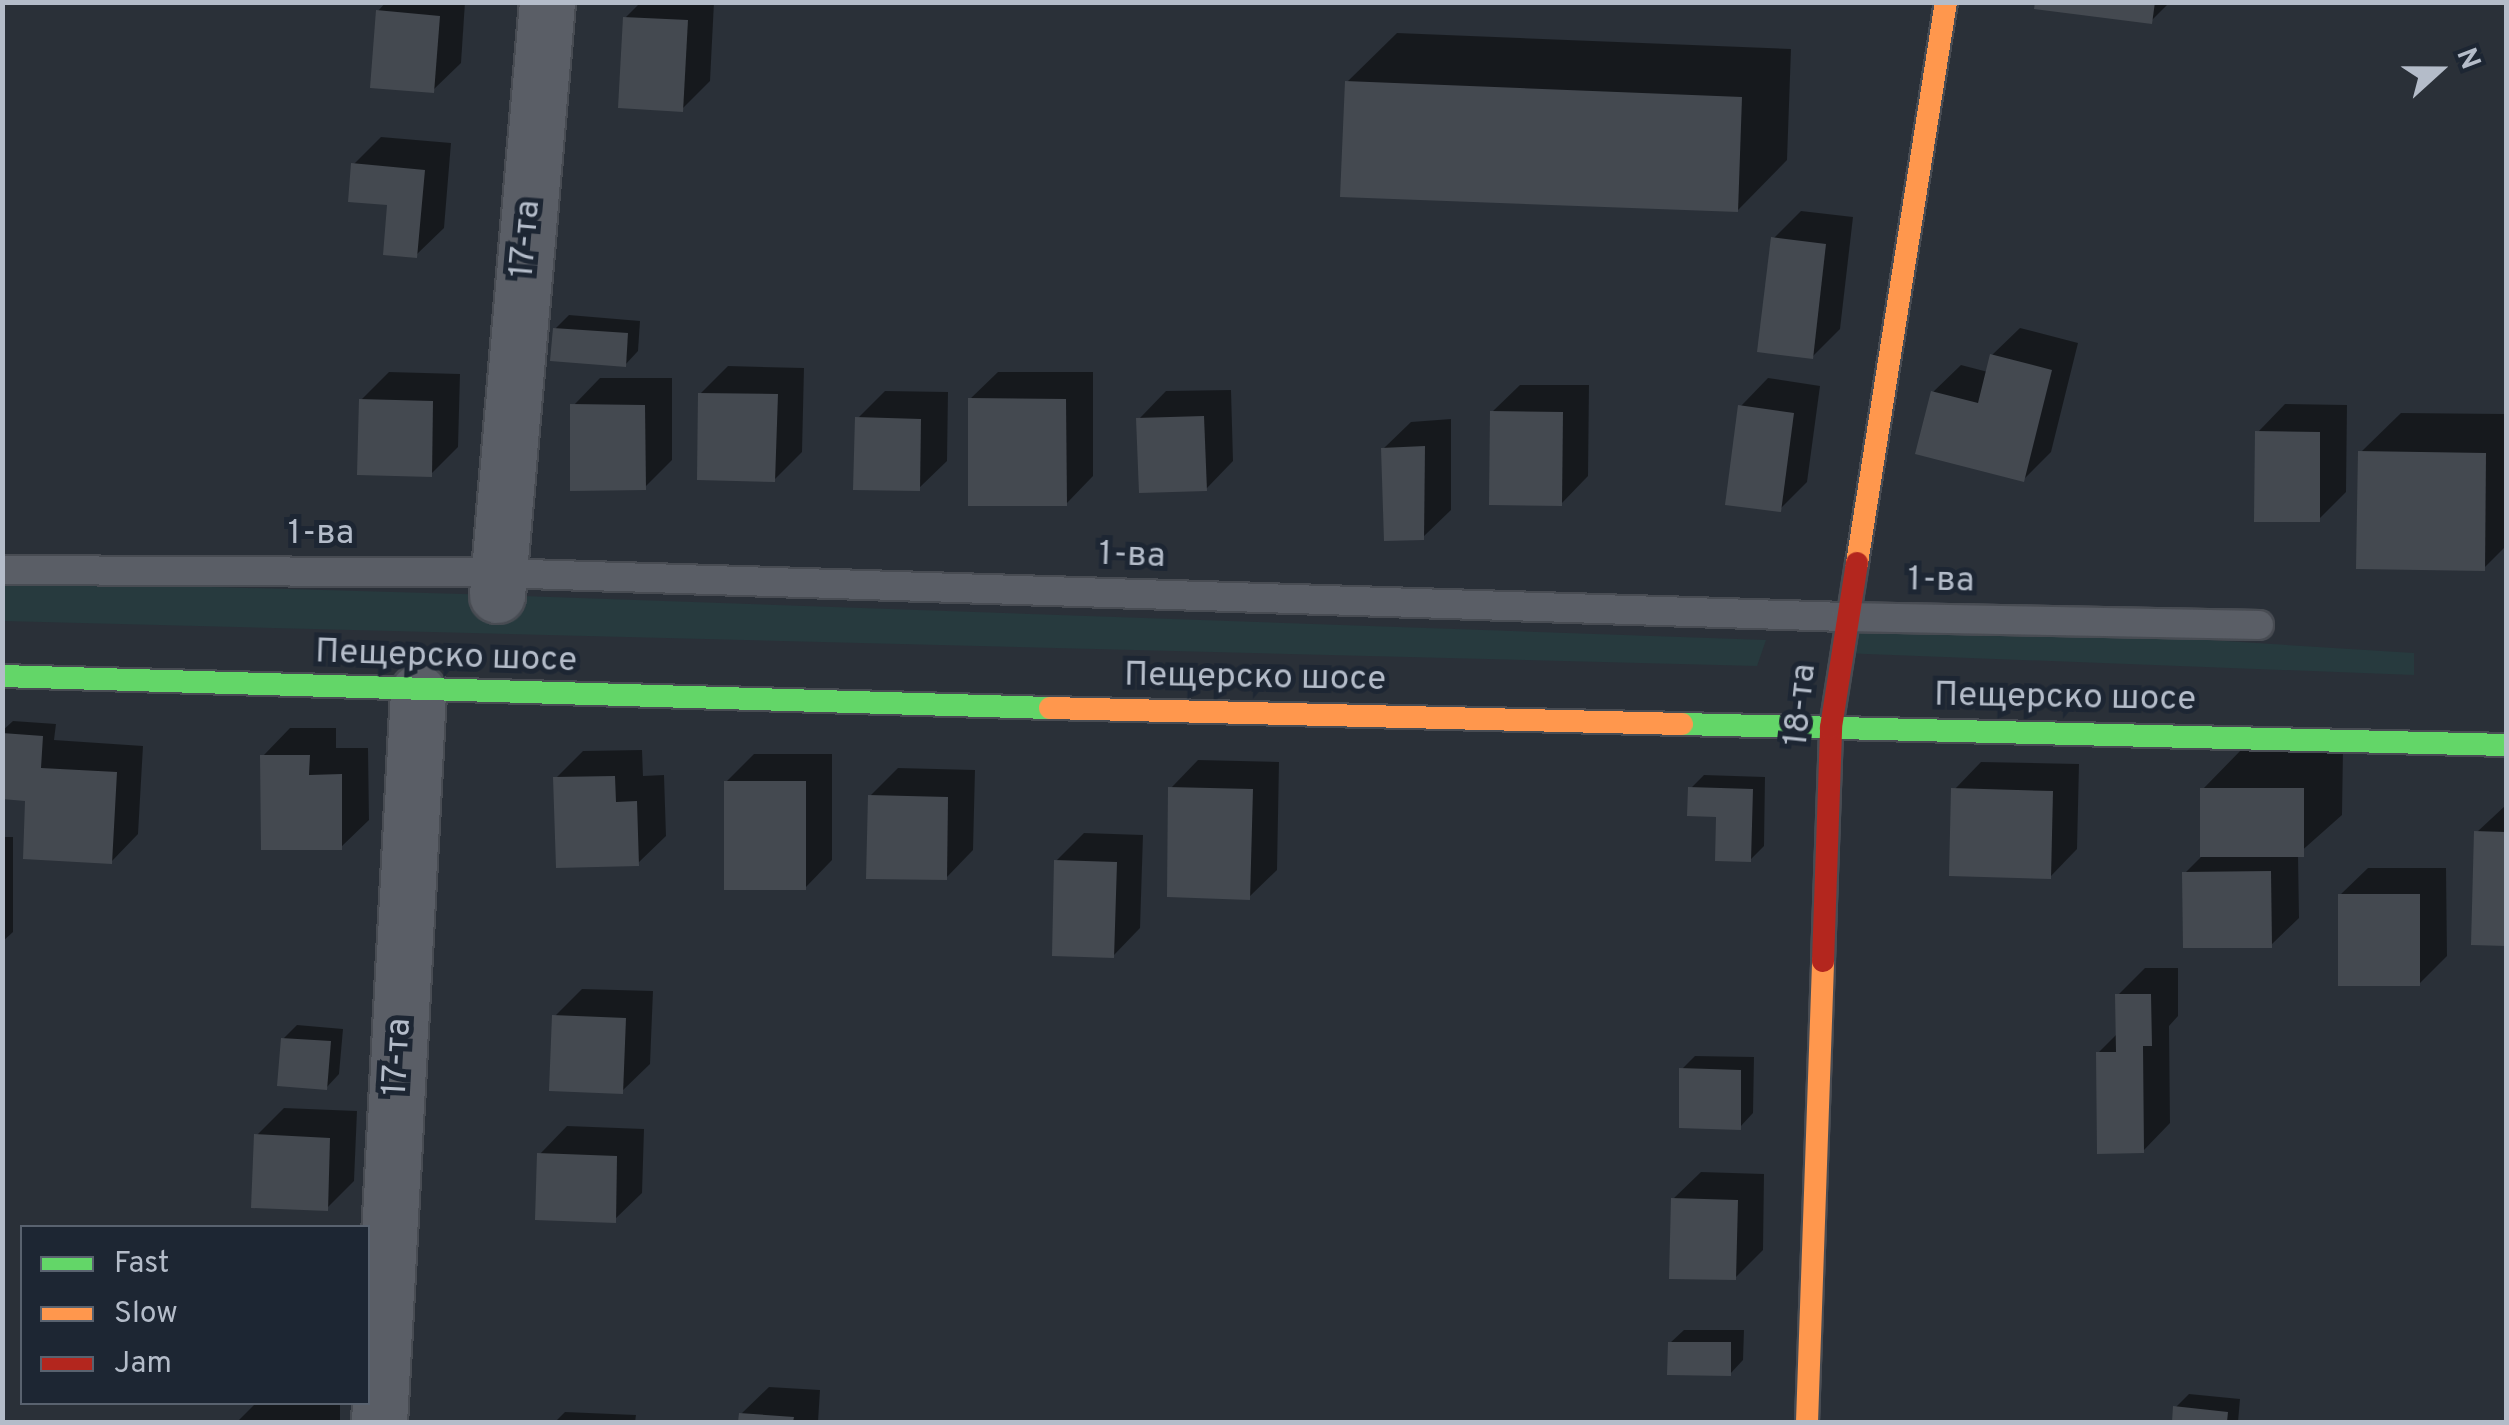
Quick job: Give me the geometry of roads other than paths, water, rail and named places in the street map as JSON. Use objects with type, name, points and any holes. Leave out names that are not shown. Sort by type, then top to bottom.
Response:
[{"type":"main road","name":"18-та","points":[[1807,1422],[1832,727],[1846,616],[1946,2]]},
{"type":"main road","name":"Пещерско шосе","points":[[2,676],[418,692],[2506,744]]},
{"type":"street","name":"17-та","points":[[497,584],[547,2]]},
{"type":"street","name":"17-та","points":[[379,1422],[418,692]]},
{"type":"lane","name":"1-ва","points":[[2,570],[2259,625]]}]
